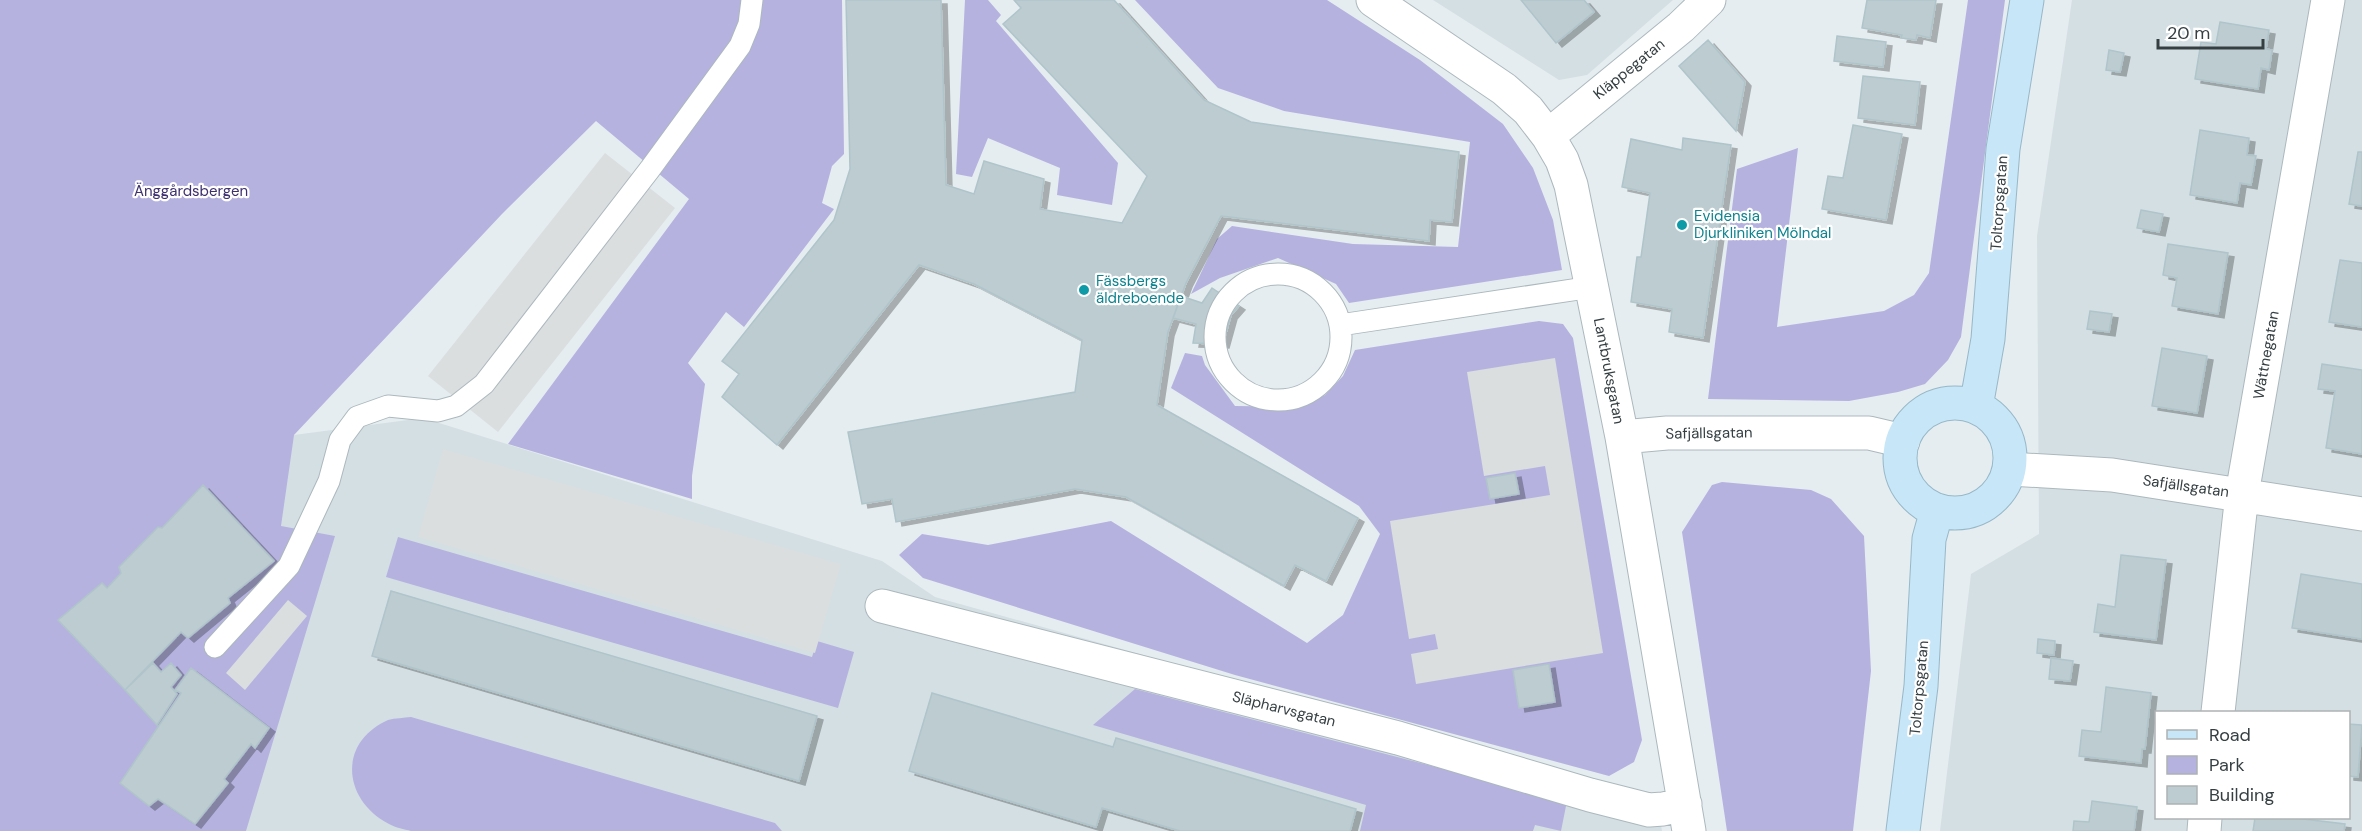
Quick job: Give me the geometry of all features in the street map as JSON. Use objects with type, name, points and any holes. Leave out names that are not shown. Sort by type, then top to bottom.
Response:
[{"type":"street","name":"Lantbruksgatan","points":[[1373,0],[1504,89],[1528,110],[1548,136],[1562,160],[1571,185],[1622,437],[1687,818]]},
{"type":"street","name":"Kläppegatan","points":[[1548,136],[1681,27],[1709,0]]},
{"type":"street","name":"Toltorpsgatan","points":[[1976,407],[1988,339],[2003,149],[2027,0]]},
{"type":"street","name":"Wättnegatan","points":[[2218,711],[2242,494],[2328,0]]},
{"type":"street","points":[[1962,403],[1976,407],[1987,413],[2004,432],[2010,456],[2010,469],[1998,493],[1988,502],[1963,513],[1936,510],[1924,504],[1913,494],[1906,482],[1901,469],[1900,455],[1903,441],[1919,417],[1932,408],[1962,403]]},
{"type":"street","name":"Safjällsgatan","points":[[1622,437],[1667,433],[1869,433],[1903,441]]},
{"type":"street","name":"Safjällsgatan","points":[[2010,469],[2112,475],[2362,514]]},
{"type":"street","name":"Toltorpsgatan","points":[[1903,831],[1920,686],[1929,539],[1936,510]]},
{"type":"street","name":"Släpharvsgatan","points":[[882,606],[1398,738],[1590,795],[1649,810],[1663,809],[1687,818]]},
{"type":"lane","points":[[215,647],[289,566],[329,480],[340,440],[357,417],[388,406],[438,411],[456,406],[484,384],[650,169],[740,46],[749,24],[752,0]]},
{"type":"lane","points":[[1267,275],[1291,275],[1314,285],[1331,303],[1340,326],[1340,350],[1330,373],[1313,390],[1290,399],[1265,399],[1243,389],[1225,372],[1216,349],[1216,324],[1226,301],[1243,284],[1267,275]]},
{"type":"lane","points":[[1340,326],[1592,287]]},
{"type":"shaded area","points":[[1433,0],[1673,0],[1587,75],[1559,80]]},
{"type":"shaded area","points":[[2072,0],[2362,0],[2362,831],[1940,831],[1971,574],[2039,534],[2037,236]]},
{"type":"shaded area","points":[[605,153],[675,208],[498,432],[428,376]]},
{"type":"shaded area","points":[[1555,358],[1603,653],[1416,684],[1411,654],[1438,649],[1435,634],[1409,639],[1390,521],[1550,495],[1545,466],[1484,476],[1467,372]]},
{"type":"shaded area","points":[[423,418],[882,561],[935,597],[1656,798],[1662,831],[0,831],[0,591],[294,435]]},
{"type":"shaded area","points":[[443,449],[841,564],[815,653],[418,537]]},
{"type":"shaded area","points":[[288,600],[307,616],[245,690],[226,673]]},
{"type":"green space","name":"Änggårdsbergen","points":[[0,0],[842,0],[844,154],[832,166],[822,203],[834,209],[744,327],[726,312],[688,363],[705,384],[692,476],[692,499],[508,444],[689,199],[596,121],[502,214],[294,435],[281,526],[335,536],[246,831],[0,831]]},
{"type":"green space","points":[[965,0],[988,0],[1001,15],[996,21],[1118,163],[1112,205],[1057,195],[1060,168],[988,138],[972,177],[956,174]]},
{"type":"green space","points":[[1135,0],[1327,0],[1420,60],[1503,124],[1533,168],[1553,220],[1562,270],[1349,303],[1336,284],[1278,258],[1220,278],[1191,294],[1217,239],[1232,226],[1353,244],[1458,247],[1470,142],[1284,111],[1218,88]]},
{"type":"green space","points":[[1968,0],[2005,0],[1961,337],[1948,360],[1925,384],[1898,392],[1849,401],[1708,399],[1737,169],[1798,148],[1777,327],[1884,311],[1914,295],[1929,273]]},
{"type":"green space","points":[[1539,321],[1563,324],[1573,338],[1642,740],[1634,762],[1609,776],[1235,675],[923,578],[899,555],[922,534],[988,545],[1111,521],[1307,643],[1343,615],[1380,534],[1359,506],[1171,388],[1185,353],[1202,356],[1205,365],[1235,406],[1301,407],[1325,395],[1343,376],[1355,350]]},
{"type":"green space","points":[[1722,482],[1811,490],[1831,499],[1864,536],[1871,671],[1853,831],[1727,831],[1682,532],[1712,485]]},
{"type":"green space","points":[[398,537],[812,657],[817,641],[854,652],[838,708],[386,577]]},
{"type":"green space","points":[[1135,689],[1567,801],[1561,831],[1535,825],[1533,831],[1360,831],[1366,805],[1093,725]]},
{"type":"green space","points":[[411,717],[775,823],[782,831],[411,831],[397,827],[374,814],[362,801],[355,787],[352,772],[354,757],[360,743],[372,730],[388,720]]},
{"type":"building","name":"Fässbergs äldreboende","points":[[846,0],[941,0],[946,185],[974,194],[984,161],[1044,179],[1040,209],[1122,223],[1147,176],[1003,24],[1021,8],[1014,0],[1114,0],[1204,100],[1251,122],[1459,152],[1452,222],[1430,220],[1429,241],[1221,216],[1186,283],[1168,332],[1157,405],[1358,518],[1326,581],[1295,565],[1284,586],[1126,497],[1075,489],[896,522],[892,499],[862,504],[848,432],[1075,392],[1082,340],[974,284],[919,265],[777,445],[722,397],[739,374],[722,361],[834,220],[850,169]]},
{"type":"building","points":[[1521,0],[1584,0],[1594,12],[1556,43]]},
{"type":"building","points":[[1867,0],[1936,0],[1930,38],[1917,35],[1916,40],[1901,38],[1902,35],[1862,28]]},
{"type":"building","points":[[2220,22],[2269,30],[2266,49],[2272,50],[2269,70],[2261,68],[2258,89],[2195,79],[2201,42],[2216,44]]},
{"type":"building","points":[[1837,36],[1886,42],[1883,67],[1834,61]]},
{"type":"building","points":[[1708,40],[1745,82],[1736,131],[1679,66]]},
{"type":"building","points":[[2109,50],[2124,53],[2120,72],[2106,70]]},
{"type":"building","points":[[1863,76],[1920,82],[1915,125],[1858,118]]},
{"type":"building","points":[[1853,125],[1902,134],[1886,220],[1822,209],[1828,176],[1843,178]]},
{"type":"building","points":[[2200,130],[2249,138],[2247,155],[2256,156],[2251,185],[2240,183],[2237,203],[2190,195]]},
{"type":"building","name":"Evidensia Djurkliniken Mölndal","points":[[1683,138],[1731,145],[1703,338],[1669,332],[1672,309],[1631,302],[1637,257],[1641,257],[1650,193],[1622,187],[1631,139],[1682,150]]},
{"type":"building","points":[[2358,152],[2362,152],[2362,206],[2349,204]]},
{"type":"building","points":[[2141,210],[2163,214],[2159,232],[2137,228]]},
{"type":"building","points":[[2168,244],[2228,253],[2218,314],[2172,306],[2177,278],[2163,275]]},
{"type":"building","points":[[2340,260],[2362,263],[2362,327],[2329,322]]},
{"type":"building","points":[[1212,288],[1239,306],[1231,315],[1223,344],[1193,343],[1196,324],[1173,318],[1181,296],[1202,303]]},
{"type":"building","points":[[2090,311],[2112,314],[2109,332],[2087,329]]},
{"type":"building","points":[[2162,348],[2207,356],[2197,413],[2152,406]]},
{"type":"building","points":[[2322,364],[2362,370],[2362,454],[2326,448],[2335,391],[2318,389]]},
{"type":"building","points":[[1515,473],[1519,494],[1490,499],[1486,478]]},
{"type":"building","points":[[203,485],[274,561],[228,598],[230,603],[188,638],[181,632],[125,690],[58,620],[102,583],[107,588],[121,573],[119,567],[158,527],[162,528]]},
{"type":"building","points":[[2121,555],[2166,560],[2156,640],[2094,632],[2098,604],[2115,607]]},
{"type":"building","points":[[2301,574],[2362,584],[2362,639],[2292,628]]},
{"type":"building","points":[[391,591],[817,716],[799,781],[372,656]]},
{"type":"building","points":[[2038,639],[2055,641],[2054,655],[2037,653]]},
{"type":"building","points":[[2051,658],[2073,661],[2070,681],[2049,679]]},
{"type":"building","points":[[153,663],[161,672],[171,663],[181,675],[171,687],[177,694],[157,725],[125,690]]},
{"type":"building","points":[[1549,664],[1555,702],[1519,708],[1513,670]]},
{"type":"building","points":[[191,668],[269,728],[255,748],[251,744],[224,779],[228,783],[195,824],[158,799],[149,806],[120,783],[181,693],[175,690]]},
{"type":"building","points":[[2106,687],[2151,693],[2145,749],[2142,749],[2141,763],[2079,756],[2082,730],[2101,732]]},
{"type":"building","points":[[932,693],[1113,747],[1116,738],[1356,809],[1350,831],[1180,831],[1102,808],[1096,827],[909,771]]},
{"type":"building","points":[[2350,724],[2362,725],[2358,777],[2350,776]]},
{"type":"building","points":[[2092,801],[2137,807],[2134,831],[2073,831],[2074,821],[2089,822]]},
{"type":"building","points":[[2255,819],[2303,819],[2345,824],[2344,831],[2253,831]]},
{"type":"place","name":"Evidensia Djurkliniken Mölndal","points":[[1682,225]]},
{"type":"place","name":"Fässbergs äldreboende","points":[[1084,290]]}]
